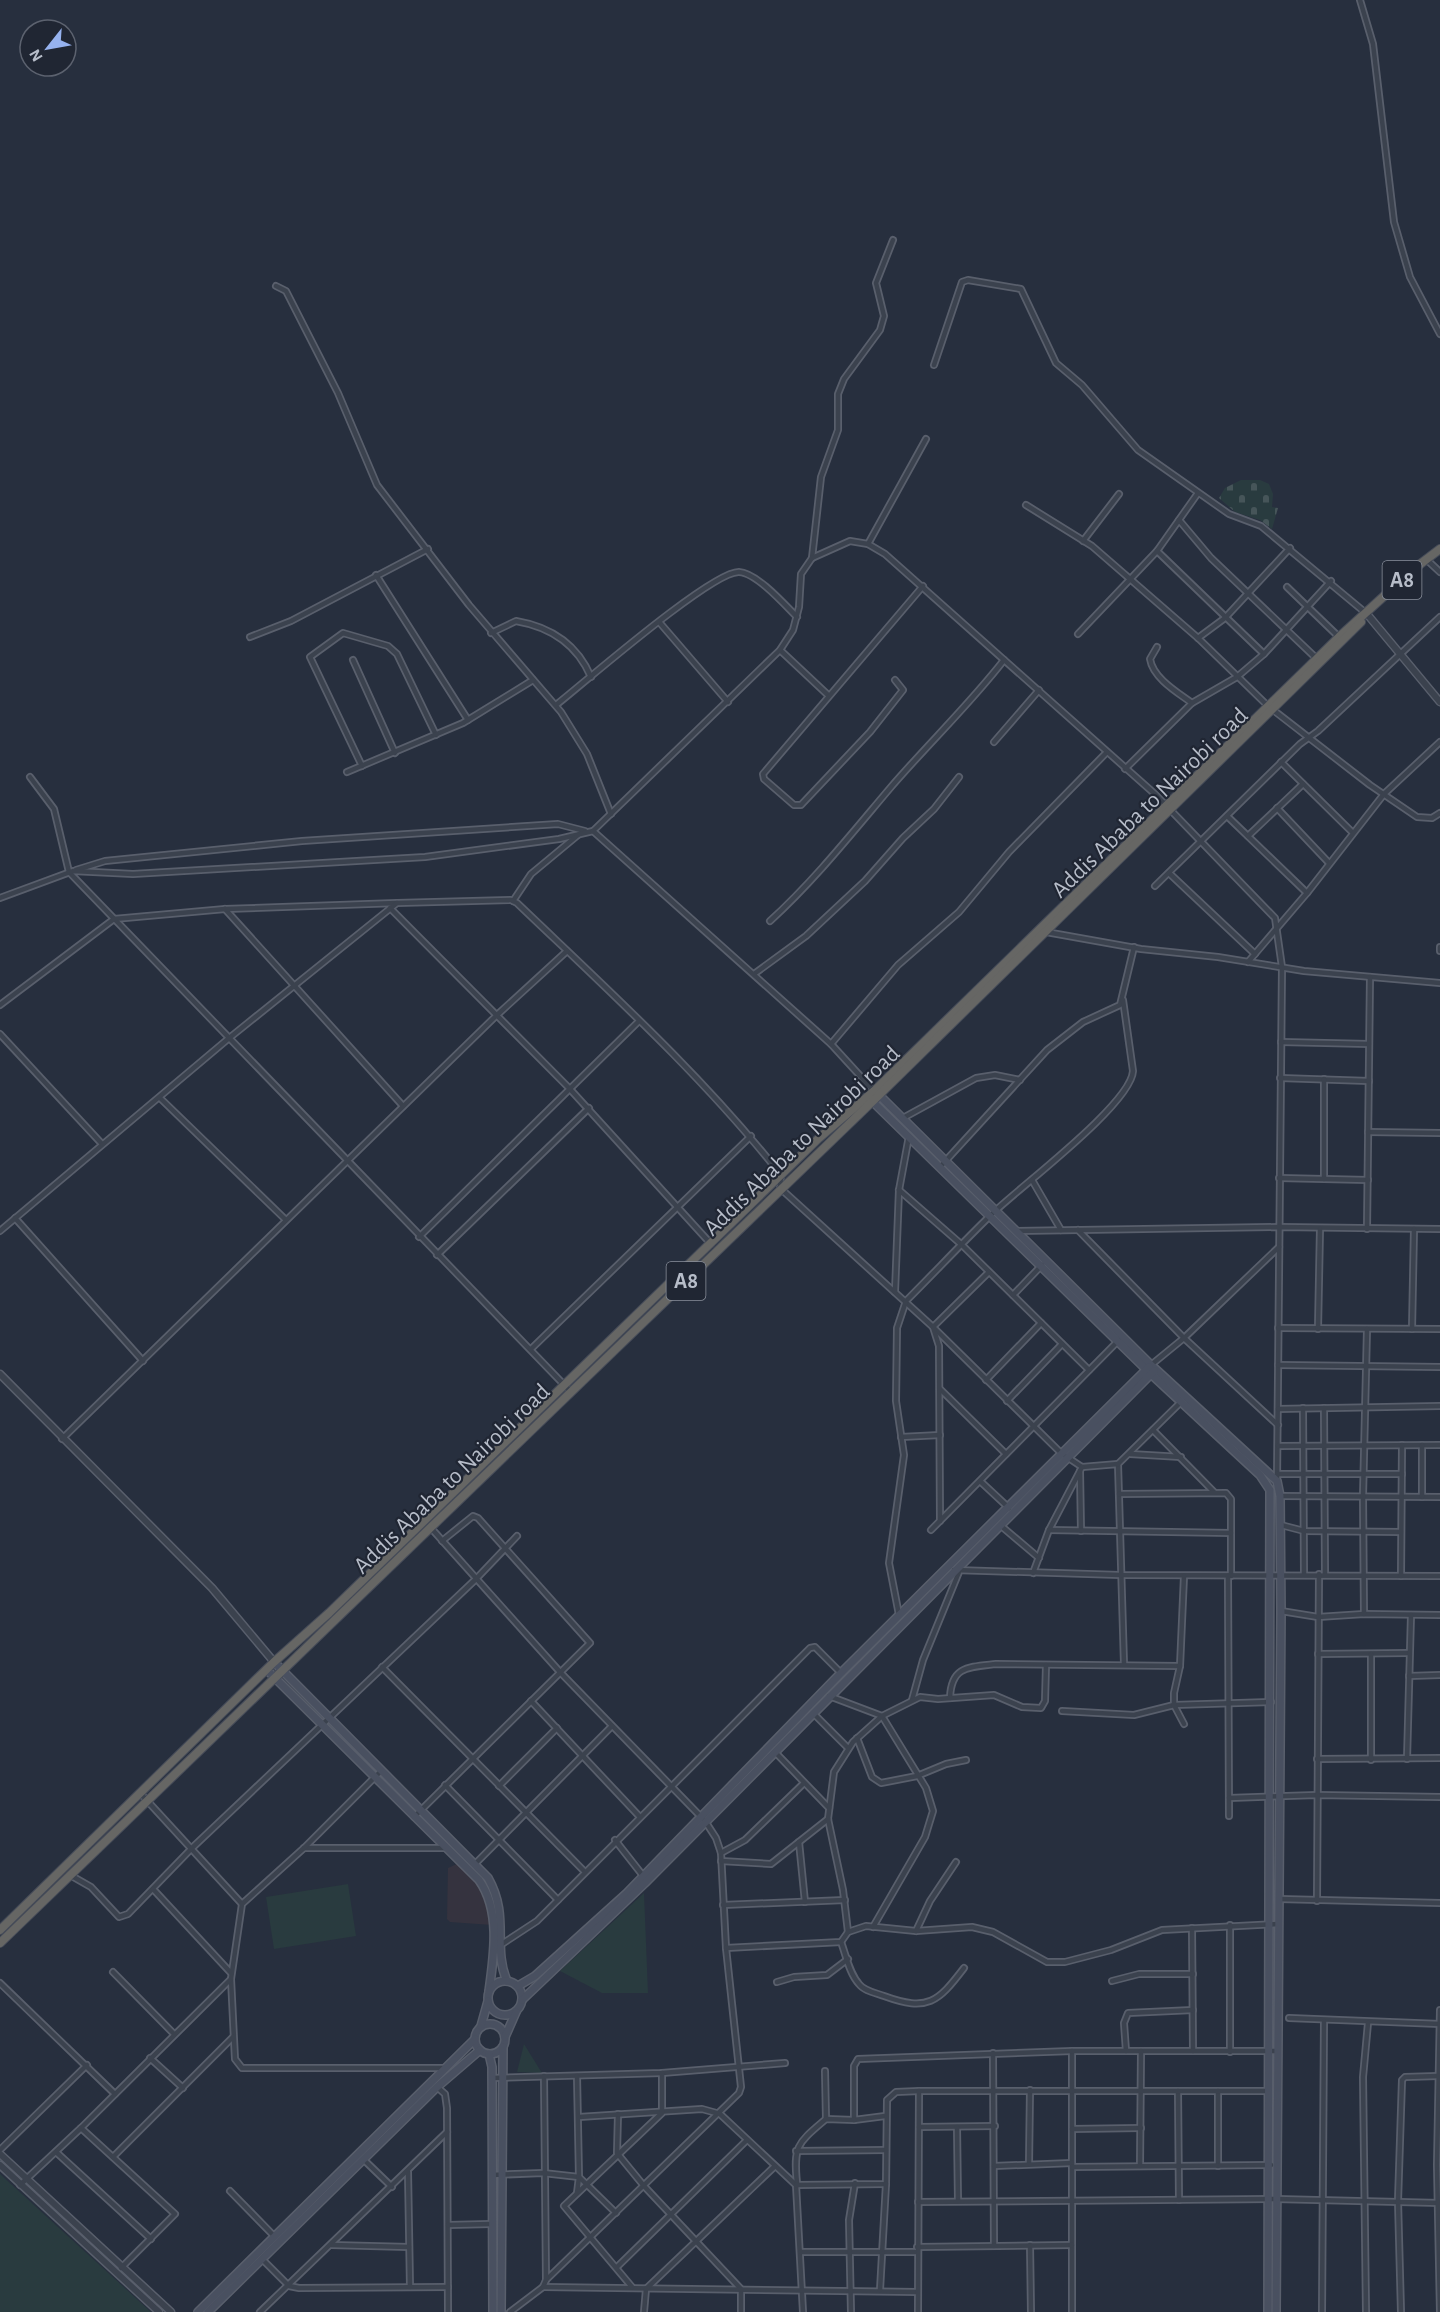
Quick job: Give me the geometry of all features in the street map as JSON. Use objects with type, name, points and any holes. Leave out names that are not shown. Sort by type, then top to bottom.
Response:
[{"type":"highway","name":"Addis Ababa to Nairobi road","points":[[1271,707],[1316,658],[1440,549]]},
{"type":"highway","name":"Addis Ababa to Nairobi road","points":[[0,1930],[275,1677],[430,1528],[717,1251],[1271,707],[1347,638],[1367,614]]},
{"type":"highway","name":"Addis Ababa to Nairobi road","points":[[0,1943],[70,1875],[274,1662],[329,1613],[782,1175],[873,1096],[1046,932],[1168,807]]},
{"type":"main road","points":[[873,1096],[903,1118],[943,1164],[1151,1369],[1277,1477],[1281,1525],[1281,1611],[1269,1924],[1273,2052],[1273,2165],[1268,2312]]},
{"type":"main road","points":[[873,1096],[909,1136],[943,1164]]},
{"type":"main road","points":[[993,1213],[1016,1231],[1045,1263]]},
{"type":"main road","points":[[1151,1369],[1181,1402],[1268,1484],[1272,1498],[1271,1702],[1279,1899],[1273,2052]]},
{"type":"main road","points":[[703,1818],[775,1752],[956,1571],[1000,1525],[1010,1509],[1061,1453],[1151,1369]]},
{"type":"main road","points":[[501,2312],[503,2047],[505,2037],[522,2000],[645,1879],[840,1673],[1010,1509],[1068,1458],[1151,1369]]},
{"type":"main road","points":[[198,2312],[474,2039],[481,2026],[493,1968],[493,1910],[487,1890],[475,1875],[446,1848],[381,1771],[274,1662]]},
{"type":"main road","points":[[267,1670],[374,1778],[478,1866],[488,1878],[498,1900],[502,1944],[501,1966],[507,1981]]},
{"type":"main road","points":[[475,1875],[478,1866]]},
{"type":"main road","points":[[518,1986],[540,1972],[645,1879]]},
{"type":"main road","points":[[516,2011],[505,2015],[499,2013],[490,2005],[489,1995],[497,1983],[507,1981],[518,1986],[522,2000]]},
{"type":"main road","points":[[481,2026],[493,2023],[503,2031],[505,2037]]},
{"type":"main road","points":[[474,2039],[480,2050],[489,2054]]},
{"type":"main road","points":[[489,2054],[503,2047]]},
{"type":"main road","points":[[208,2312],[437,2087],[480,2050]]},
{"type":"main road","points":[[489,2054],[492,2078],[492,2312]]},
{"type":"main road","points":[[1272,2199],[1276,2312]]},
{"type":"main road","points":[[492,2263],[501,2263]]},
{"type":"street","points":[[1360,0],[1369,26],[1376,63],[1388,190],[1394,222],[1410,277],[1440,334]]},
{"type":"street","points":[[71,872],[133,874],[425,857],[591,831],[728,702],[780,650],[790,636],[797,617],[801,574],[812,558],[821,477],[838,430],[838,394],[844,379],[880,330],[884,316],[876,283],[893,240]]},
{"type":"street","points":[[934,365],[962,282],[968,280],[1021,289],[1056,363],[1082,385],[1137,450],[1229,514],[1261,526],[1331,581],[1367,614],[1440,702]]},
{"type":"street","points":[[276,286],[286,291],[321,359],[377,485],[491,633],[556,705],[587,754],[611,814]]},
{"type":"street","points":[[867,544],[926,440]]},
{"type":"street","points":[[1078,634],[1156,551],[1198,493]]},
{"type":"street","points":[[1083,541],[1119,494]]},
{"type":"street","points":[[1026,505],[1092,546],[1128,580],[1198,638],[1271,707],[1384,794],[1424,819],[1432,818],[1440,813]]},
{"type":"street","points":[[1179,520],[1211,558],[1316,658]]},
{"type":"street","points":[[812,558],[850,541],[867,544],[885,554],[1168,807],[1275,918],[1279,928],[1282,967],[1277,1477],[1304,1473],[1402,1474]]},
{"type":"street","points":[[1198,638],[1225,618],[1290,548]]},
{"type":"street","points":[[250,637],[291,621],[428,549]]},
{"type":"street","points":[[1156,551],[1264,654]]},
{"type":"street","points":[[1426,559],[1440,572]]},
{"type":"street","points":[[556,705],[660,622],[707,587],[729,574],[740,572],[762,584],[797,617]]},
{"type":"street","points":[[376,575],[468,720]]},
{"type":"street","points":[[1125,769],[1192,703],[1237,677],[1264,654],[1331,581]]},
{"type":"street","points":[[895,680],[903,690],[870,732],[798,806],[763,776],[828,695],[923,586]]},
{"type":"street","points":[[1287,587],[1339,637]]},
{"type":"street","points":[[1155,886],[1281,762],[1440,617]]},
{"type":"street","points":[[491,633],[516,621],[561,637],[578,651],[591,677]]},
{"type":"street","points":[[660,622],[728,702]]},
{"type":"street","points":[[362,766],[310,657],[343,633],[388,646],[397,654],[436,735]]},
{"type":"street","points":[[1157,647],[1150,659],[1151,665],[1170,687],[1192,703]]},
{"type":"street","points":[[780,650],[828,695]]},
{"type":"street","points":[[353,660],[395,753]]},
{"type":"street","points":[[770,921],[801,891],[891,786],[970,703],[1004,660]]},
{"type":"street","points":[[347,772],[468,720],[533,680]]},
{"type":"street","points":[[994,742],[1039,690]]},
{"type":"street","points":[[1248,962],[1279,928],[1384,794],[1440,742]]},
{"type":"street","points":[[831,1044],[898,965],[958,912],[1009,852],[1107,752]]},
{"type":"street","points":[[1281,762],[1352,832]]},
{"type":"street","points":[[30,777],[54,808],[71,872],[228,1040],[571,1392]]},
{"type":"street","points":[[754,974],[806,936],[865,881],[903,838],[934,809],[959,777]]},
{"type":"street","points":[[1248,837],[1303,784]]},
{"type":"street","points":[[1277,808],[1329,863]]},
{"type":"street","points":[[1227,816],[1307,893]]},
{"type":"street","points":[[0,898],[105,861],[302,841],[558,824],[591,831],[831,1044],[873,1096]]},
{"type":"street","points":[[513,901],[531,874],[580,834]]},
{"type":"street","points":[[1168,873],[1255,954]]},
{"type":"street","points":[[0,1005],[114,919],[225,909],[513,901],[639,1021],[751,1136],[782,1175],[780,1188],[906,1301],[1061,1453],[1081,1468],[1118,1464],[1181,1402]]},
{"type":"street","points":[[0,1231],[228,1040],[398,903]]},
{"type":"street","points":[[390,908],[589,1108],[717,1251]]},
{"type":"street","points":[[225,909],[403,1106]]},
{"type":"street","points":[[1046,932],[1134,948],[1282,967],[1440,983]]},
{"type":"street","points":[[899,1615],[889,1563],[904,1455],[896,1401],[897,1328],[906,1301],[993,1213],[1081,1136],[1127,1089],[1132,1080],[1123,1000],[1134,948]]},
{"type":"street","points":[[62,1439],[497,1015],[567,951]]},
{"type":"street","points":[[1367,1229],[1370,977]]},
{"type":"street","points":[[943,1164],[1047,1050],[1075,1026],[1114,1009],[1123,1000]]},
{"type":"street","points":[[419,1237],[639,1021]]},
{"type":"street","points":[[0,1034],[102,1144]]},
{"type":"street","points":[[1281,1042],[1370,1044]]},
{"type":"street","points":[[903,1118],[976,1078],[995,1075],[1020,1080]]},
{"type":"street","points":[[1280,1078],[1369,1081]]},
{"type":"street","points":[[1324,1079],[1324,1179]]},
{"type":"street","points":[[160,1098],[286,1221]]},
{"type":"street","points":[[437,1255],[589,1108]]},
{"type":"street","points":[[1368,1132],[1440,1133]]},
{"type":"street","points":[[531,1349],[676,1206],[751,1136]]},
{"type":"street","points":[[895,1292],[899,1190],[909,1136]]},
{"type":"street","points":[[1279,1178],[1368,1180]]},
{"type":"street","points":[[1032,1180],[1061,1230]]},
{"type":"street","points":[[899,1190],[962,1245],[1089,1370]]},
{"type":"street","points":[[15,1218],[143,1361]]},
{"type":"street","points":[[1016,1231],[1279,1227],[1440,1229]]},
{"type":"street","points":[[1078,1229],[1184,1338],[1278,1425]]},
{"type":"street","points":[[1318,1329],[1320,1229]]},
{"type":"street","points":[[1412,1329],[1414,1229]]},
{"type":"street","points":[[1151,1369],[1279,1247]]},
{"type":"street","points":[[1013,1295],[1045,1263]]},
{"type":"street","points":[[933,1327],[989,1272]]},
{"type":"street","points":[[986,1380],[1041,1323]]},
{"type":"street","points":[[933,1327],[939,1346],[940,1521]]},
{"type":"street","points":[[1278,1328],[1440,1329]]},
{"type":"street","points":[[1364,1614],[1363,1496],[1367,1329]]},
{"type":"street","points":[[931,1530],[1120,1339]]},
{"type":"street","points":[[1007,1401],[1062,1344]]},
{"type":"street","points":[[1278,1365],[1440,1367]]},
{"type":"street","points":[[0,1374],[212,1588],[274,1662]]},
{"type":"street","points":[[940,1389],[1006,1454]]},
{"type":"street","points":[[1278,1408],[1440,1407]]},
{"type":"street","points":[[1304,1408],[1304,1574]]},
{"type":"street","points":[[1324,1408],[1325,1574]]},
{"type":"street","points":[[1153,1431],[1214,1492]]},
{"type":"street","points":[[901,1437],[940,1435]]},
{"type":"street","points":[[1401,1576],[1402,1445]]},
{"type":"street","points":[[1422,1445],[1422,1497]]},
{"type":"street","points":[[1278,1446],[1440,1445]]},
{"type":"street","points":[[1129,1454],[1181,1457]]},
{"type":"street","points":[[1118,1464],[1124,1664]]},
{"type":"street","points":[[1033,1573],[1049,1530],[1081,1468]]},
{"type":"street","points":[[1081,1468],[1082,1531]]},
{"type":"street","points":[[980,1480],[1010,1509]]},
{"type":"street","points":[[1119,1494],[1214,1492],[1226,1493],[1231,1499],[1227,1704],[1229,1816]]},
{"type":"street","points":[[1280,1496],[1440,1497]]},
{"type":"street","points":[[417,1814],[444,1785],[588,1647],[589,1640],[473,1516],[442,1541]]},
{"type":"street","points":[[1000,1525],[1039,1558]]},
{"type":"street","points":[[1281,1525],[1304,1531],[1401,1532]]},
{"type":"street","points":[[430,1528],[560,1672],[703,1818],[716,1838],[721,1861],[726,1948],[737,2067],[741,2087],[739,2093],[720,2114],[546,2280],[543,2287],[510,2312]]},
{"type":"street","points":[[1049,1530],[1231,1533]]},
{"type":"street","points":[[70,1875],[91,1887],[119,1917],[128,1914],[192,1848],[476,1579],[517,1536]]},
{"type":"street","points":[[912,1700],[923,1660],[956,1571],[1184,1576],[1304,1574],[1440,1576]]},
{"type":"street","points":[[1317,1901],[1319,1574]]},
{"type":"street","points":[[1184,1576],[1180,1666],[1174,1693],[1174,1705],[1184,1724]]},
{"type":"street","points":[[1281,1611],[1318,1617],[1364,1614],[1440,1615]]},
{"type":"street","points":[[1407,1759],[1411,1615]]},
{"type":"street","points":[[502,1944],[526,1930],[558,1900],[639,1816],[810,1648],[815,1647],[840,1673]]},
{"type":"street","points":[[1371,1653],[1371,1760]]},
{"type":"street","points":[[1318,1654],[1409,1653]]},
{"type":"street","points":[[950,1698],[950,1684],[956,1675],[965,1670],[996,1664],[1180,1666]]},
{"type":"street","points":[[848,1932],[828,1819],[834,1772],[848,1748],[882,1716],[920,1697],[950,1698],[994,1695],[1022,1707],[1041,1708],[1045,1701],[1046,1665]]},
{"type":"street","points":[[382,1666],[584,1871]]},
{"type":"street","points":[[1409,1676],[1440,1675]]},
{"type":"street","points":[[830,1696],[882,1716],[930,1796],[933,1810],[925,1838],[873,1927]]},
{"type":"street","points":[[531,1701],[639,1816]]},
{"type":"street","points":[[1062,1712],[1134,1714],[1174,1705],[1271,1702]]},
{"type":"street","points":[[813,1713],[848,1748]]},
{"type":"street","points":[[478,1866],[499,1841],[612,1726]]},
{"type":"street","points":[[499,1786],[557,1728]]},
{"type":"street","points":[[857,1738],[875,1781],[881,1783],[917,1776],[946,1764],[966,1760]]},
{"type":"street","points":[[775,1752],[803,1784],[829,1808]]},
{"type":"street","points":[[1317,1760],[1440,1758]]},
{"type":"street","points":[[381,1771],[304,1848],[242,1904],[231,1976],[235,2059],[242,2068],[248,2070],[445,2068]]},
{"type":"street","points":[[720,1853],[745,1840],[803,1784]]},
{"type":"street","points":[[444,1785],[558,1900]]},
{"type":"street","points":[[1229,1798],[1317,1795],[1440,1797]]},
{"type":"street","points":[[144,1797],[242,1904]]},
{"type":"street","points":[[721,1861],[771,1864],[828,1819]]},
{"type":"street","points":[[615,1840],[645,1879]]},
{"type":"street","points":[[800,1842],[805,1902]]},
{"type":"street","points":[[304,1848],[446,1848]]},
{"type":"street","points":[[916,1931],[930,1901],[956,1862]]},
{"type":"street","points":[[153,1889],[231,1976]]},
{"type":"street","points":[[1279,1899],[1440,1903]]},
{"type":"street","points":[[723,1905],[844,1900]]},
{"type":"street","points":[[841,1942],[848,1932],[855,1929],[873,1927],[916,1931],[972,1927],[993,1932],[1047,1962],[1065,1962],[1111,1950],[1162,1930],[1278,1924]]},
{"type":"street","points":[[1230,1925],[1230,2052]]},
{"type":"street","points":[[1192,1928],[1193,2052]]},
{"type":"street","points":[[726,1948],[841,1942]]},
{"type":"street","points":[[841,1942],[862,1987],[913,2004],[934,2001],[943,1994],[964,1968]]},
{"type":"street","points":[[777,1982],[789,1978],[827,1975],[848,1959]]},
{"type":"street","points":[[113,1972],[174,2034]]},
{"type":"street","points":[[1112,1981],[1139,1974],[1193,1974]]},
{"type":"street","points":[[20,2185],[81,2128],[231,1976]]},
{"type":"street","points":[[0,1983],[115,2094]]},
{"type":"street","points":[[1126,2051],[1124,2023],[1128,2013],[1193,2010]]},
{"type":"street","points":[[1440,2010],[1438,2076],[1440,2312]]},
{"type":"street","points":[[1289,2018],[1368,2023],[1440,2024]]},
{"type":"street","points":[[1322,2312],[1324,2021]]},
{"type":"street","points":[[1366,2312],[1364,2077],[1368,2023]]},
{"type":"street","points":[[113,2157],[233,2037]]},
{"type":"street","points":[[854,2120],[854,2066],[858,2059],[1072,2051],[1273,2052]]},
{"type":"street","points":[[1072,2051],[1072,2312]]},
{"type":"street","points":[[1140,2051],[1140,2166]]},
{"type":"street","points":[[993,2053],[994,2246]]},
{"type":"street","points":[[150,2058],[183,2088]]},
{"type":"street","points":[[492,2078],[662,2073],[785,2063]]},
{"type":"street","points":[[87,2065],[0,2152],[121,2268],[171,2312]]},
{"type":"street","points":[[825,2071],[826,2119]]},
{"type":"street","points":[[632,2287],[564,2206],[617,2153],[662,2113],[662,2073]]},
{"type":"street","points":[[544,2076],[543,2173],[546,2280]]},
{"type":"street","points":[[576,2193],[579,2176],[577,2076]]},
{"type":"street","points":[[1401,2312],[1398,2202],[1402,2080],[1405,2077],[1438,2076]]},
{"type":"street","points":[[437,2087],[446,2100],[448,2312]]},
{"type":"street","points":[[1029,2164],[1030,2090]]},
{"type":"street","points":[[880,2290],[886,2184],[885,2116],[889,2096],[902,2091],[1273,2091]]},
{"type":"street","points":[[918,2312],[919,2091]]},
{"type":"street","points":[[1178,2091],[1179,2200]]},
{"type":"street","points":[[1218,2091],[1218,2166]]},
{"type":"street","points":[[579,2117],[702,2109],[720,2114],[774,2167],[796,2184],[886,2184]]},
{"type":"street","points":[[618,2114],[617,2153],[644,2186],[741,2289],[741,2312]]},
{"type":"street","points":[[803,2312],[800,2290],[801,2252],[796,2151],[804,2138],[826,2119],[854,2120],[885,2116]]},
{"type":"street","points":[[919,2127],[994,2126]]},
{"type":"street","points":[[957,2127],[958,2201]]},
{"type":"street","points":[[81,2128],[175,2214],[121,2268]]},
{"type":"street","points":[[1072,2128],[1141,2128]]},
{"type":"street","points":[[260,2312],[447,2132]]},
{"type":"street","points":[[617,2267],[747,2140]]},
{"type":"street","points":[[796,2151],[886,2150]]},
{"type":"street","points":[[56,2152],[151,2239]]},
{"type":"street","points":[[363,2159],[392,2187]]},
{"type":"street","points":[[994,2166],[1029,2164],[1273,2165]]},
{"type":"street","points":[[0,2166],[159,2312]]},
{"type":"street","points":[[644,2312],[646,2289],[774,2167]]},
{"type":"street","points":[[408,2172],[410,2287]]},
{"type":"street","points":[[492,2175],[543,2173],[579,2176],[616,2213]]},
{"type":"street","points":[[851,2312],[849,2220],[855,2183]]},
{"type":"street","points":[[230,2191],[275,2237]]},
{"type":"street","points":[[918,2202],[1272,2199],[1439,2204]]},
{"type":"street","points":[[448,2225],[491,2224]]},
{"type":"street","points":[[331,2245],[410,2247]]},
{"type":"street","points":[[801,2252],[882,2252],[994,2246],[1072,2245]]},
{"type":"street","points":[[1030,2246],[1031,2312]]},
{"type":"street","points":[[262,2259],[289,2286],[448,2287]]},
{"type":"street","points":[[543,2287],[850,2289],[917,2292]]},
{"type":"shaded area","points":[[459,1863],[485,1892],[492,1925],[450,1922],[447,1919],[448,1868]]},
{"type":"green space","points":[[1241,480],[1260,480],[1269,484],[1273,494],[1272,507],[1278,508],[1272,529],[1260,520],[1235,512],[1219,498],[1225,488]]},
{"type":"green space","points":[[348,1884],[356,1936],[274,1949],[266,1897]]},
{"type":"green space","points":[[644,1893],[648,1993],[602,1993],[560,1971]]},
{"type":"green space","points":[[524,2044],[542,2073],[517,2072]]},
{"type":"green space","points":[[0,2174],[151,2312],[0,2312]]}]
